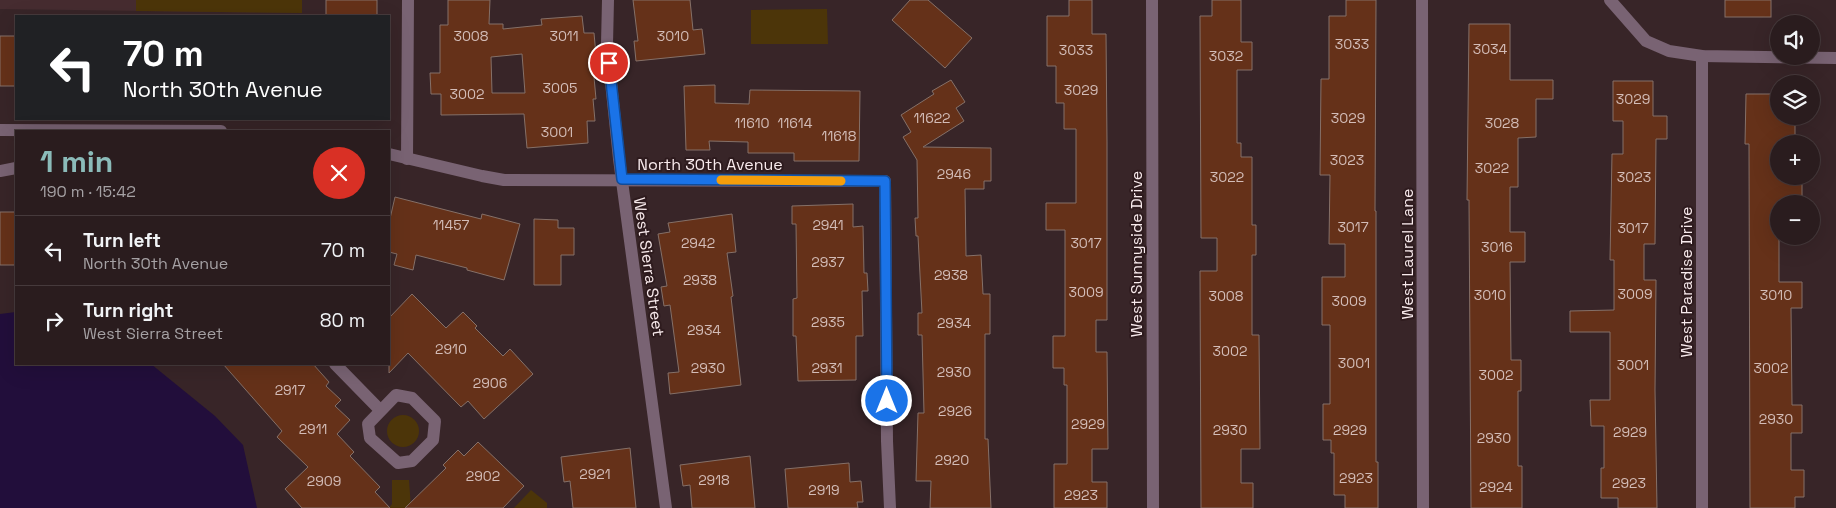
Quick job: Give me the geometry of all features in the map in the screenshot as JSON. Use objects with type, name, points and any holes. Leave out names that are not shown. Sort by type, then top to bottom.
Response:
[{"type":"street","points":[[407,160],[408,0]]},
{"type":"street","name":"West Sierra Street","points":[[608,0],[607,44],[622,179],[666,508]]},
{"type":"street","name":"West Sunnyside Drive","points":[[1152,0],[1153,508]]},
{"type":"street","name":"West Laurel Lane","points":[[1422,0],[1423,508]]},
{"type":"street","points":[[1610,0],[1646,41],[1670,51],[1702,56],[1836,58]]},
{"type":"street","name":"West Paradise Drive","points":[[1702,56],[1702,508]]},
{"type":"street","points":[[0,130],[15,130]]},
{"type":"street","name":"North 30th Avenue","points":[[390,154],[407,160],[504,180],[885,181],[887,441],[890,508]]},
{"type":"street","points":[[0,171],[15,168]]},
{"type":"street","points":[[336,365],[380,410]]},
{"type":"street","points":[[396,395],[412,398],[435,421],[433,440],[412,461],[398,463],[370,438],[368,424],[380,410],[396,395]]},
{"type":"shaded area","points":[[0,0],[302,0],[302,13],[0,9]]},
{"type":"shaded area","points":[[136,0],[302,0],[302,13],[136,11]]},
{"type":"shaded area","points":[[827,9],[828,44],[751,44],[751,10]]},
{"type":"shaded area","points":[[15,312],[15,365],[152,365],[215,416],[243,445],[257,508],[0,508],[0,314]]},
{"type":"shaded area","points":[[403,415],[409,416],[414,420],[418,425],[418,437],[414,442],[409,446],[403,447],[397,446],[392,442],[388,437],[387,431],[388,425],[392,420],[397,416]]},
{"type":"shaded area","points":[[392,480],[409,480],[411,508],[389,508],[392,504]]},
{"type":"shaded area","points":[[531,490],[547,503],[547,508],[514,508]]},
{"type":"building","points":[[326,0],[377,0],[377,15],[326,15]]},
{"type":"building","points":[[448,0],[490,0],[489,24],[503,24],[503,29],[542,25],[541,19],[582,16],[584,33],[594,33],[596,55],[592,55],[596,99],[593,99],[595,121],[587,121],[588,143],[527,148],[524,114],[441,115],[441,94],[431,94],[430,73],[440,73],[440,25],[448,25]],"holes":[[[522,54],[525,93],[492,93],[491,57]]]},
{"type":"building","points":[[633,0],[690,0],[693,30],[702,29],[705,54],[636,61],[634,41],[638,41]]},
{"type":"building","points":[[910,0],[928,0],[972,38],[945,68],[892,20]]},
{"type":"building","points":[[1069,0],[1092,0],[1092,34],[1106,34],[1107,320],[1096,320],[1096,352],[1107,352],[1108,449],[1092,449],[1092,482],[1107,482],[1107,508],[1054,508],[1054,464],[1067,464],[1067,385],[1064,385],[1064,368],[1053,368],[1053,336],[1065,336],[1065,230],[1046,230],[1046,203],[1076,203],[1076,129],[1064,129],[1064,103],[1056,103],[1056,66],[1047,66],[1047,16],[1069,16]]},
{"type":"building","points":[[1212,0],[1241,0],[1241,42],[1252,42],[1252,70],[1237,70],[1237,143],[1241,143],[1241,157],[1252,157],[1252,225],[1256,225],[1256,255],[1252,255],[1252,335],[1259,335],[1260,449],[1241,449],[1241,483],[1253,483],[1253,508],[1201,508],[1200,271],[1217,271],[1217,238],[1201,238],[1200,16],[1212,16]]},
{"type":"building","points":[[1346,0],[1376,0],[1375,211],[1376,462],[1378,462],[1378,508],[1345,508],[1345,495],[1334,495],[1334,453],[1331,453],[1331,440],[1323,440],[1323,404],[1330,404],[1330,325],[1322,325],[1322,277],[1345,277],[1345,244],[1329,244],[1330,175],[1320,175],[1321,79],[1329,79],[1329,16],[1346,16]]},
{"type":"building","points":[[1725,0],[1771,0],[1770,17],[1725,17]]},
{"type":"building","points":[[1469,24],[1510,24],[1510,80],[1553,80],[1553,99],[1536,99],[1536,137],[1518,138],[1518,187],[1510,187],[1510,232],[1525,232],[1525,262],[1510,262],[1511,360],[1521,360],[1521,391],[1518,391],[1518,466],[1522,466],[1522,508],[1471,508],[1469,200],[1467,200]]},
{"type":"building","points":[[0,36],[15,36],[15,86],[0,86]]},
{"type":"building","points":[[951,80],[965,102],[956,108],[964,121],[923,147],[991,148],[991,181],[984,181],[984,189],[965,189],[966,256],[981,255],[983,294],[990,294],[990,334],[985,334],[985,439],[988,439],[991,508],[930,508],[931,481],[916,481],[918,413],[924,413],[922,335],[918,335],[918,313],[922,313],[918,236],[916,236],[915,218],[918,218],[917,160],[903,137],[911,132],[901,115],[934,94],[932,91]]},
{"type":"building","points":[[1613,81],[1653,81],[1653,116],[1667,116],[1667,139],[1656,139],[1655,244],[1644,244],[1644,280],[1656,280],[1657,508],[1618,508],[1618,498],[1601,498],[1601,468],[1604,468],[1604,426],[1591,426],[1590,400],[1610,400],[1610,332],[1570,332],[1570,311],[1614,310],[1614,260],[1610,260],[1612,154],[1623,154],[1623,121],[1613,121]]},
{"type":"building","points":[[715,85],[715,103],[749,104],[750,90],[860,91],[859,161],[794,161],[794,153],[748,153],[748,142],[709,141],[710,150],[686,150],[684,86]]},
{"type":"building","points":[[1746,94],[1770,94],[1770,125],[1795,125],[1795,135],[1770,135],[1770,185],[1802,185],[1802,195],[1770,195],[1770,245],[1779,245],[1779,282],[1802,282],[1802,308],[1791,308],[1792,405],[1802,405],[1802,433],[1791,433],[1791,470],[1804,470],[1804,497],[1795,497],[1795,508],[1750,508],[1749,144],[1745,144]]},
{"type":"building","points":[[395,197],[481,219],[482,214],[520,224],[504,280],[416,255],[413,270],[394,265],[397,254],[390,252],[390,219]]},
{"type":"building","points":[[853,204],[853,227],[863,226],[864,273],[867,273],[868,291],[862,291],[863,336],[856,336],[856,380],[798,381],[796,336],[793,336],[793,299],[797,298],[796,224],[792,224],[792,206]]},
{"type":"building","points":[[0,212],[15,212],[15,265],[0,265]]},
{"type":"building","points":[[732,214],[736,252],[727,253],[741,385],[670,394],[668,373],[679,372],[670,305],[664,306],[661,287],[667,286],[658,234],[670,232],[668,223]]},
{"type":"building","points":[[534,219],[558,220],[558,228],[574,228],[574,255],[561,255],[561,285],[534,285]]},
{"type":"building","points":[[412,294],[446,328],[463,312],[477,326],[475,328],[503,356],[510,349],[533,374],[484,419],[468,401],[461,407],[408,353],[389,373],[390,317]]},
{"type":"building","points":[[224,365],[314,365],[329,382],[326,386],[341,400],[335,406],[350,420],[337,434],[354,452],[350,456],[380,487],[375,492],[390,508],[302,508],[285,489],[308,467],[277,437],[282,431]]},
{"type":"building","points":[[478,442],[524,486],[503,508],[405,508],[446,468],[443,465],[458,450],[464,456]]},
{"type":"building","points":[[630,448],[636,508],[573,508],[570,481],[564,482],[561,457]]},
{"type":"building","points":[[750,456],[755,508],[692,508],[690,485],[683,486],[680,465]]},
{"type":"building","points":[[849,463],[850,482],[861,481],[863,502],[857,502],[858,508],[788,508],[785,469]]},
{"type":"slow traffic","points":[[721,180],[841,181]]},
{"type":"route","points":[[609,63],[622,179],[885,181],[887,401]]}]
